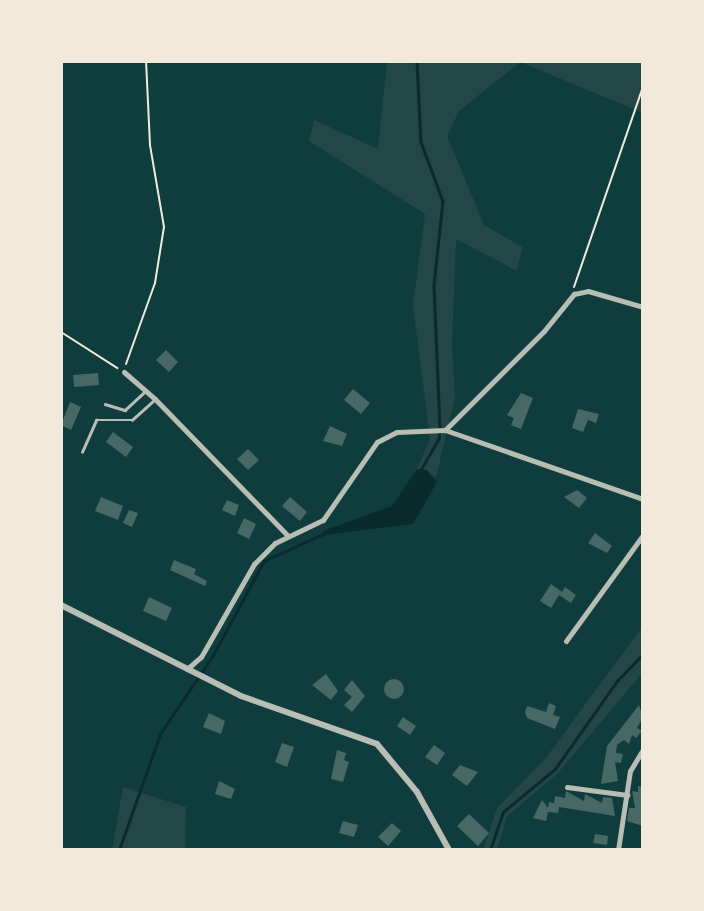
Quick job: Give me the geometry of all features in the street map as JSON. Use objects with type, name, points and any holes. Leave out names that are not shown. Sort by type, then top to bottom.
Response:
[{"type":"street","points":[[445,430],[544,331],[574,294],[588,291],[643,307]]},
{"type":"street","points":[[124,372],[148,392],[288,536]]},
{"type":"street","points":[[190,670],[201,657],[254,564],[288,536],[309,530],[323,520],[377,442],[397,432],[445,430],[643,499]]},
{"type":"street","points":[[566,641],[643,536]]},
{"type":"street","points":[[61,605],[205,678],[286,714],[377,744],[417,792],[449,850]]},
{"type":"street","points":[[618,850],[632,763],[643,749]]},
{"type":"street","points":[[632,763],[643,765]]},
{"type":"street","points":[[567,787],[627,795]]},
{"type":"lane","points":[[105,404],[125,410],[136,396],[148,392]]},
{"type":"lane","points":[[82,452],[96,419],[132,420],[155,399]]},
{"type":"path","points":[[61,332],[124,372],[138,320],[155,283],[164,227],[150,145],[146,61]]},
{"type":"path","points":[[574,294],[574,281],[643,87]]},
{"type":"shaded area","points":[[387,61],[643,61],[643,113],[520,62],[459,111],[447,136],[484,225],[522,247],[517,271],[456,239],[452,347],[455,398],[436,477],[417,469],[430,439],[413,305],[425,214],[309,141],[314,120],[378,149]]},
{"type":"shaded area","points":[[417,469],[427,470],[437,482],[413,524],[323,535],[323,531],[392,506]]},
{"type":"shaded area","points":[[643,626],[643,672],[557,774],[507,816],[497,850],[483,850],[497,808],[545,759]]},
{"type":"shaded area","points":[[123,787],[186,807],[185,850],[112,850]]},
{"type":"building","points":[[166,350],[178,362],[169,372],[156,360]]},
{"type":"building","points":[[98,373],[99,385],[74,387],[73,375]]},
{"type":"building","points":[[353,389],[370,403],[361,414],[344,400]]},
{"type":"building","points":[[521,393],[533,398],[521,429],[511,425],[514,418],[507,415]]},
{"type":"building","points":[[70,402],[81,407],[71,430],[61,425]]},
{"type":"building","points":[[578,409],[599,414],[596,423],[588,420],[583,432],[572,428]]},
{"type":"building","points":[[330,426],[347,434],[342,446],[323,441]]},
{"type":"building","points":[[113,432],[133,447],[126,457],[106,442]]},
{"type":"building","points":[[248,449],[259,460],[248,470],[237,459]]},
{"type":"building","points":[[577,490],[587,498],[579,508],[564,497]]},
{"type":"building","points":[[101,497],[123,506],[118,520],[95,511]]},
{"type":"building","points":[[290,497],[307,512],[300,521],[282,506]]},
{"type":"building","points":[[227,500],[239,505],[235,516],[222,510]]},
{"type":"building","points":[[129,510],[138,513],[132,527],[123,523]]},
{"type":"building","points":[[244,518],[256,524],[249,539],[237,533]]},
{"type":"building","points":[[595,533],[612,546],[607,553],[588,543]]},
{"type":"building","points":[[174,560],[196,569],[194,574],[207,581],[205,586],[170,570]]},
{"type":"building","points":[[551,584],[562,592],[565,587],[576,595],[571,603],[559,595],[551,608],[540,601]]},
{"type":"building","points":[[149,597],[172,608],[166,621],[143,611]]},
{"type":"building","points":[[326,674],[338,691],[331,700],[312,685]]},
{"type":"building","points":[[390,679],[398,679],[404,689],[398,699],[390,699],[384,693],[384,685]]},
{"type":"building","points":[[352,680],[365,696],[352,712],[344,705],[352,697],[344,690]]},
{"type":"building","points":[[549,703],[556,706],[553,715],[560,717],[555,729],[527,718],[525,712],[527,706],[546,712]]},
{"type":"building","points":[[639,705],[643,717],[637,728],[642,731],[636,738],[632,735],[629,744],[624,740],[617,745],[616,753],[623,754],[621,763],[615,762],[618,781],[601,784],[607,746]]},
{"type":"building","points":[[209,713],[225,721],[221,734],[203,727]]},
{"type":"building","points":[[403,717],[416,726],[410,735],[397,726]]},
{"type":"building","points":[[282,743],[294,747],[287,767],[275,762]]},
{"type":"building","points":[[434,745],[445,753],[437,765],[425,757]]},
{"type":"building","points":[[337,750],[346,753],[344,760],[349,762],[343,782],[331,779]]},
{"type":"building","points":[[460,765],[478,772],[467,786],[452,775]]},
{"type":"building","points":[[219,781],[235,789],[231,799],[215,794]]},
{"type":"building","points":[[638,786],[643,787],[643,826],[627,821],[629,808],[635,808],[632,791],[638,792]]},
{"type":"building","points":[[566,791],[584,801],[585,794],[602,803],[603,797],[612,798],[615,816],[559,807],[558,813],[548,812],[546,821],[533,818],[542,800],[548,808],[549,802],[554,803],[555,796],[565,798]]},
{"type":"building","points":[[469,814],[489,833],[478,846],[457,826]]},
{"type":"building","points":[[343,821],[358,825],[354,837],[339,833]]},
{"type":"building","points":[[392,823],[401,831],[388,846],[378,837]]},
{"type":"building","points":[[595,834],[608,836],[607,845],[593,843]]},
{"type":"waterway","points":[[417,61],[421,142],[443,201],[434,285],[440,428],[439,439],[420,472]]},
{"type":"waterway","points":[[119,850],[160,734],[212,657],[264,561],[325,533]]},
{"type":"waterway","points":[[490,850],[503,812],[555,769],[617,681],[643,654]]}]
